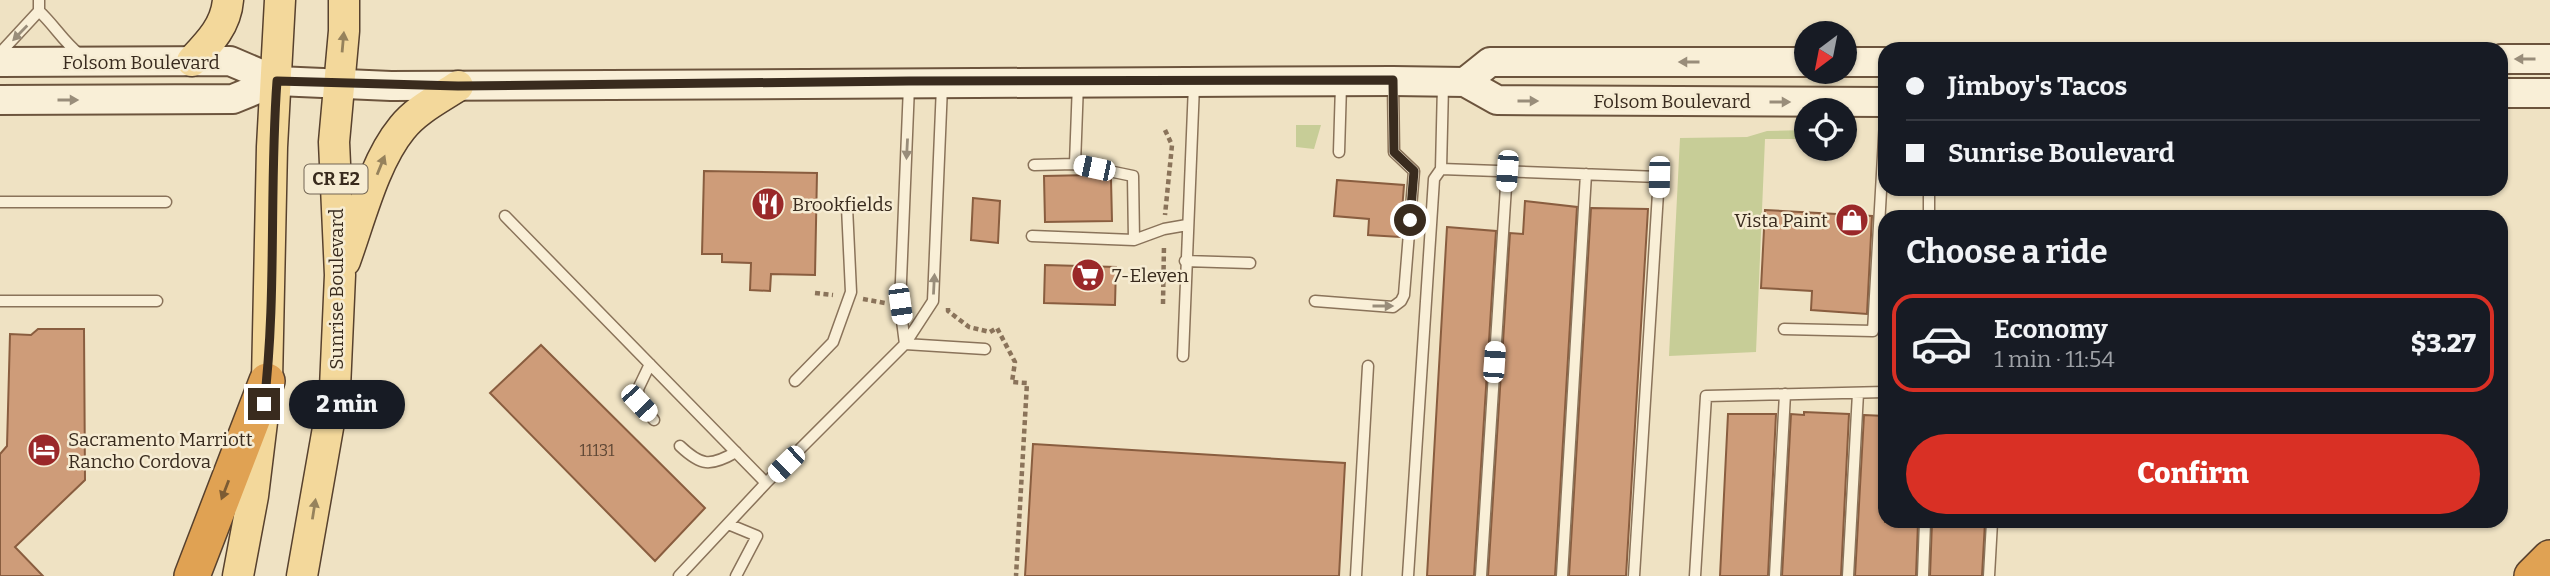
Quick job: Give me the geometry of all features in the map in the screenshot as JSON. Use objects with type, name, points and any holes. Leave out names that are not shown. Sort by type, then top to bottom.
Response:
[{"type":"highway","points":[[192,576],[267,381]]},
{"type":"highway","points":[[2532,576],[2550,558]]},
{"type":"main road","points":[[192,61],[215,37],[227,11],[228,0]]},
{"type":"main road","points":[[238,576],[253,496],[267,381],[272,147],[280,0]]},
{"type":"main road","name":"Sunrise Boulevard","points":[[302,576],[335,388],[340,275],[334,142],[344,0]]},
{"type":"main road","points":[[2508,59],[2550,59]]},
{"type":"main road","name":"Folsom Boulevard","points":[[0,62],[230,61],[277,81],[458,86],[909,81],[1393,80],[1454,82],[1497,100],[1878,102]]},
{"type":"main road","name":"Folsom Boulevard","points":[[1454,82],[1490,62],[1794,62]]},
{"type":"main road","points":[[1857,62],[1878,62]]},
{"type":"main road","name":"Folsom Boulevard","points":[[0,100],[233,99],[277,81]]},
{"type":"main road","points":[[340,275],[384,157],[403,127],[428,105],[458,86]]},
{"type":"main road","points":[[2508,93],[2550,93]]},
{"type":"lane","points":[[0,53],[39,5],[63,41],[88,62]]},
{"type":"lane","points":[[1315,301],[1392,307],[1401,301],[1404,295],[1414,171],[1394,152],[1393,80]]},
{"type":"lane","points":[[905,344],[900,304],[909,81]]},
{"type":"lane","points":[[679,576],[766,483],[905,344],[933,301],[942,81]]},
{"type":"lane","points":[[1183,356],[1194,81]]},
{"type":"lane","points":[[1339,152],[1341,81]]},
{"type":"lane","points":[[1075,164],[1078,82]]},
{"type":"lane","points":[[1408,576],[1434,179],[1441,169],[1454,82]]},
{"type":"lane","points":[[1034,165],[1075,164],[1133,176],[1134,240]]},
{"type":"lane","points":[[1441,169],[1659,177],[1634,576]]},
{"type":"lane","points":[[1481,576],[1507,171]]},
{"type":"lane","points":[[1562,576],[1586,174]]},
{"type":"lane","points":[[0,202],[166,202]]},
{"type":"lane","points":[[795,381],[833,342],[851,292],[847,207]]},
{"type":"lane","points":[[505,216],[766,483]]},
{"type":"lane","points":[[1032,236],[1134,240],[1164,229],[1187,225]]},
{"type":"lane","points":[[1784,329],[1872,331],[1878,234]]},
{"type":"lane","points":[[1185,261],[1250,263]]},
{"type":"lane","points":[[0,301],[157,301]]},
{"type":"lane","points":[[905,344],[985,349]]},
{"type":"lane","points":[[650,364],[638,389],[639,403],[654,420]]},
{"type":"lane","points":[[1356,576],[1368,366]]},
{"type":"lane","points":[[1695,576],[1706,396],[1878,392]]},
{"type":"lane","points":[[1848,576],[1858,393]]},
{"type":"lane","points":[[1775,576],[1785,394]]},
{"type":"lane","points":[[680,446],[697,461],[710,463],[736,453]]},
{"type":"lane","points":[[728,524],[757,536],[736,576]]},
{"type":"lane","points":[[1923,576],[1926,528]]},
{"type":"lane","points":[[1989,576],[1992,528]]},
{"type":"green space","points":[[1296,125],[1321,125],[1314,149],[1296,147]]},
{"type":"green space","points":[[1794,130],[1794,139],[1765,139],[1756,352],[1669,356],[1680,138],[1747,137],[1767,131]]},
{"type":"building","points":[[704,171],[817,173],[815,275],[771,274],[770,291],[750,290],[751,263],[722,262],[722,254],[702,254]]},
{"type":"building","points":[[1091,175],[1111,179],[1112,221],[1045,222],[1044,176]]},
{"type":"building","points":[[1337,180],[1404,185],[1400,237],[1368,235],[1369,219],[1334,216]]},
{"type":"building","points":[[973,198],[1000,201],[998,243],[971,240]]},
{"type":"building","points":[[1525,201],[1577,207],[1555,576],[1488,576],[1510,233],[1523,234]]},
{"type":"building","points":[[1591,208],[1648,209],[1626,576],[1569,576]]},
{"type":"building","points":[[1765,210],[1872,216],[1867,314],[1811,310],[1812,291],[1761,288]]},
{"type":"building","points":[[1447,227],[1496,231],[1474,576],[1427,576]]},
{"type":"building","points":[[1045,265],[1116,267],[1115,305],[1044,303]]},
{"type":"building","name":"Sacramento Marriott Rancho Cordova","points":[[38,329],[84,329],[85,480],[15,547],[43,576],[0,576],[0,454],[7,446],[10,334],[31,335]]},
{"type":"building","points":[[541,345],[705,508],[655,561],[490,393]]},
{"type":"building","points":[[1804,412],[1849,414],[1841,576],[1782,576],[1791,414],[1804,415]]},
{"type":"building","points":[[1728,414],[1776,414],[1768,576],[1720,576]]},
{"type":"building","points":[[1864,415],[1878,416],[1878,528],[1918,528],[1916,576],[1855,576]]},
{"type":"building","points":[[1033,444],[1345,463],[1339,576],[1025,576]]},
{"type":"building","points":[[1932,528],[1985,528],[1982,576],[1930,576]]},
{"type":"place","name":"Brookfields","points":[[768,204]]},
{"type":"place","name":"Vista Paint","points":[[1852,220]]},
{"type":"place","name":"7-Eleven","points":[[1088,275]]},
{"type":"place","name":"Sacramento Marriott Rancho Cordova","points":[[44,450]]},
{"type":"route","points":[[264,404],[267,381],[272,147],[277,81],[458,86],[909,81],[1393,80],[1394,152],[1414,171],[1410,220]]}]
